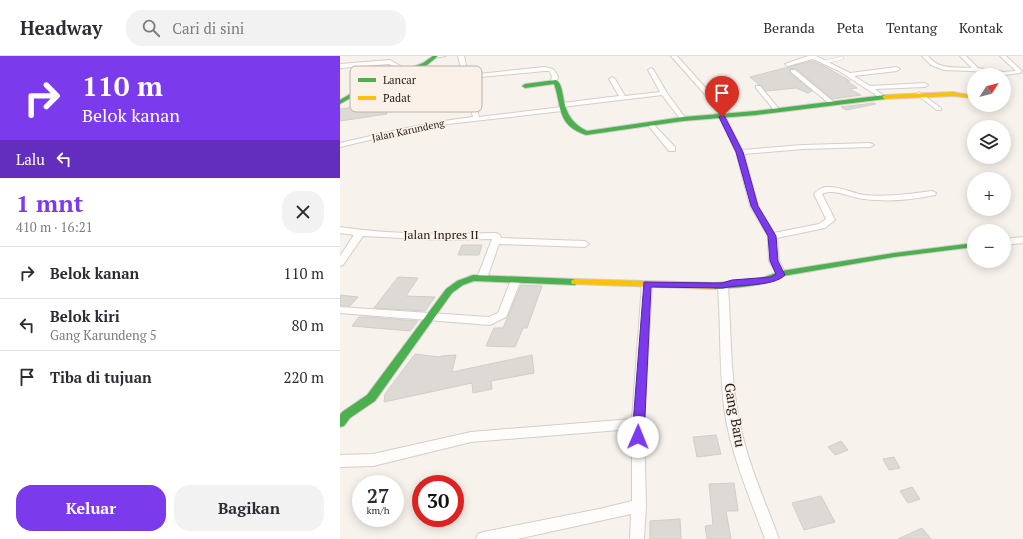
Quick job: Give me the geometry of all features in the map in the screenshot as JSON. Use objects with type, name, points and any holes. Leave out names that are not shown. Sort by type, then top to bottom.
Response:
[{"type":"street","points":[[421,66],[438,56]]},
{"type":"street","points":[[461,56],[464,66]]},
{"type":"street","points":[[674,56],[725,116],[740,152],[754,206],[772,236],[774,261],[781,274]]},
{"type":"street","points":[[925,56],[932,64],[939,67],[954,70],[967,69]]},
{"type":"street","points":[[963,56],[975,68]]},
{"type":"street","points":[[1003,56],[1019,71],[1011,73]]},
{"type":"street","points":[[788,64],[813,57],[849,75],[882,97]]},
{"type":"street","points":[[340,66],[390,62],[397,66]]},
{"type":"street","points":[[482,75],[545,68],[551,70],[555,76],[554,81],[557,84],[562,107],[574,127],[578,131],[586,133],[683,119],[834,104],[882,97],[919,94],[953,94],[967,96]]},
{"type":"street","points":[[849,75],[897,69]]},
{"type":"street","points":[[651,70],[664,93],[683,119]]},
{"type":"street","points":[[793,71],[834,104]]},
{"type":"street","points":[[612,79],[623,98]]},
{"type":"street","points":[[526,86],[554,81]]},
{"type":"street","points":[[869,88],[925,84]]},
{"type":"street","points":[[758,87],[777,110]]},
{"type":"street","name":"Jalan Karundeng","points":[[340,145],[395,132],[476,118],[664,93]]},
{"type":"street","points":[[919,94],[939,109]]},
{"type":"street","points":[[340,102],[350,97]]},
{"type":"street","points":[[475,112],[476,118]]},
{"type":"street","points":[[650,124],[672,149]]},
{"type":"street","points":[[740,152],[803,146],[870,145]]},
{"type":"street","points":[[772,236],[822,226],[829,222],[831,220],[829,214],[818,194],[823,190],[829,189],[881,199],[892,199],[932,193]]},
{"type":"street","name":"Jalan Inpres II","points":[[340,230],[360,233],[440,237],[497,236],[482,278]]},
{"type":"street","points":[[340,263],[360,233]]},
{"type":"street","points":[[1011,241],[1023,240]]},
{"type":"street","points":[[496,241],[585,244]]},
{"type":"street","points":[[342,418],[371,398],[449,291],[455,285],[464,280],[482,278],[723,286],[732,283],[773,279],[781,274],[894,255],[967,246]]},
{"type":"street","points":[[340,310],[485,322],[495,320],[502,315],[516,280]]},
{"type":"street","points":[[637,539],[639,506],[638,423],[647,284]]},
{"type":"street","name":"Gang Baru","points":[[723,286],[728,376],[735,431],[772,539]]},
{"type":"street","points":[[340,461],[373,460],[471,437],[638,423]]},
{"type":"street","points":[[483,539],[599,516],[639,506]]},
{"type":"lane","points":[[825,62],[842,58]]},
{"type":"building","points":[[812,61],[850,81],[847,81],[857,88],[849,89],[861,95],[832,99],[795,68],[790,69],[790,73],[812,91],[808,93],[796,88],[766,91],[761,85],[750,77]]},
{"type":"building","points":[[876,104],[846,110],[841,107]]},
{"type":"building","points":[[350,108],[350,112],[387,112],[387,114],[340,121],[340,109]]},
{"type":"building","points":[[462,245],[482,245],[479,255],[458,255]]},
{"type":"building","points":[[398,277],[418,278],[406,296],[435,297],[425,311],[374,308]]},
{"type":"building","points":[[521,285],[542,286],[527,328],[523,328],[515,347],[486,346],[494,328],[503,328]]},
{"type":"building","points":[[340,295],[358,297],[350,306],[340,306]]},
{"type":"building","points":[[359,317],[418,321],[410,331],[352,326]]},
{"type":"building","points":[[415,354],[440,357],[456,355],[452,372],[532,355],[534,373],[491,381],[492,389],[473,393],[472,383],[384,402],[385,394]]},
{"type":"building","points":[[716,435],[721,454],[697,457],[693,437]]},
{"type":"building","points":[[841,441],[848,450],[835,455],[828,447]]},
{"type":"building","points":[[894,457],[900,468],[889,470],[883,459]]},
{"type":"building","points":[[734,483],[738,511],[726,511],[731,539],[707,539],[705,526],[713,525],[709,484]]},
{"type":"building","points":[[912,487],[920,499],[908,503],[900,491]]},
{"type":"building","points":[[821,496],[835,522],[804,530],[792,503]]},
{"type":"building","points":[[680,519],[681,539],[650,539],[650,521]]},
{"type":"building","points":[[922,528],[931,539],[898,539]]},
{"type":"traffic: fast","points":[[420,66],[436,56]]},
{"type":"traffic: fast","points":[[525,86],[556,82],[564,114],[573,125],[586,133],[683,119],[756,113],[885,97]]},
{"type":"traffic: fast","points":[[340,102],[350,96]]},
{"type":"traffic: fast","points":[[714,286],[759,281],[776,277],[781,274],[894,255],[967,246]]},
{"type":"traffic: fast","points":[[340,423],[346,415],[371,398],[449,291],[460,283],[473,278],[575,282]]},
{"type":"traffic: slow","points":[[885,97],[953,94],[967,96]]},
{"type":"traffic: slow","points":[[575,282],[714,286]]},
{"type":"route","points":[[638,437],[647,284],[723,286],[739,282],[773,279],[781,274],[774,261],[772,236],[754,206],[740,152],[722,117]]}]
